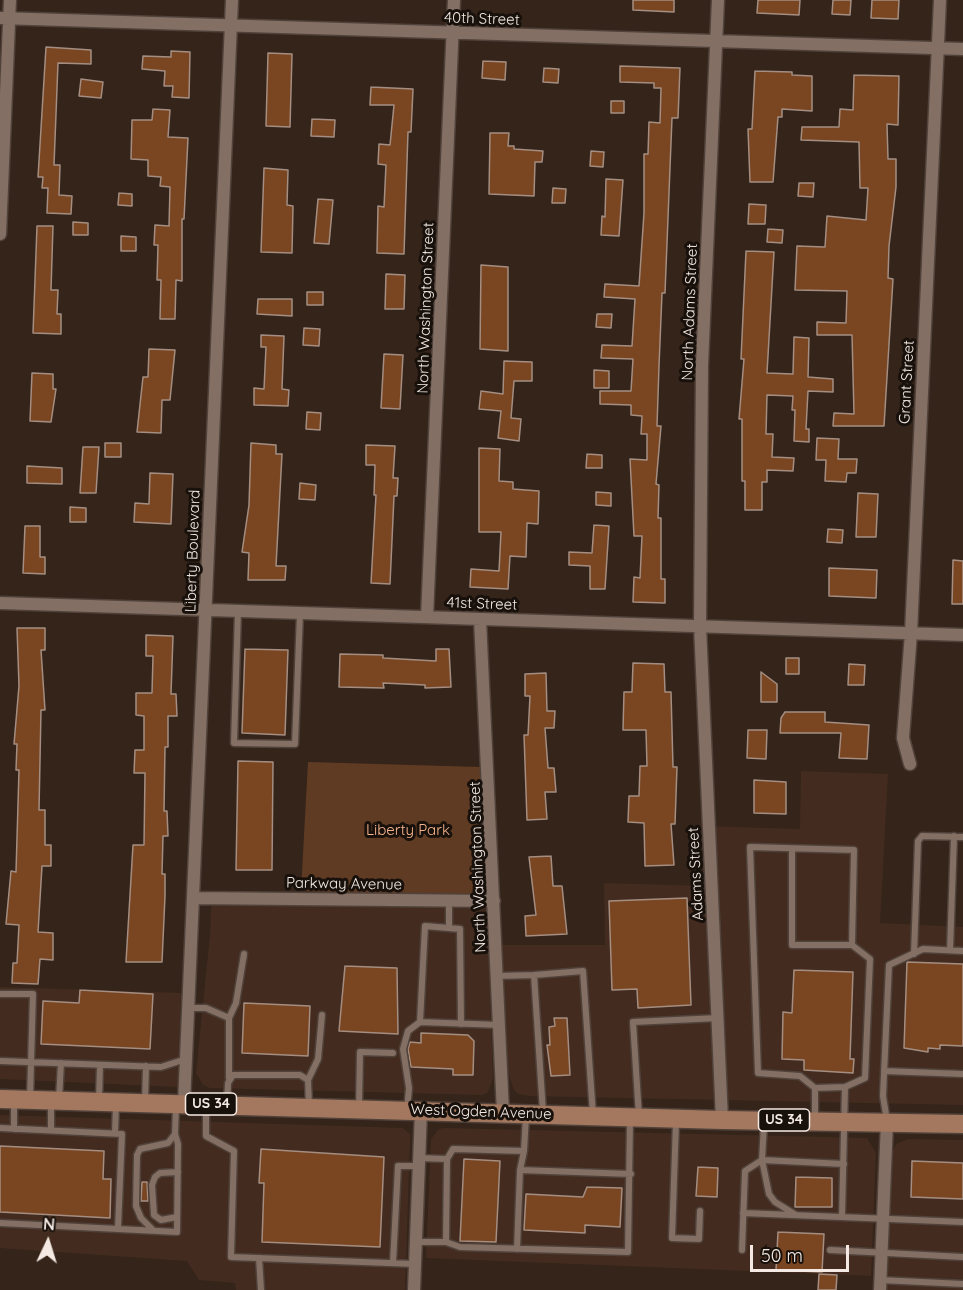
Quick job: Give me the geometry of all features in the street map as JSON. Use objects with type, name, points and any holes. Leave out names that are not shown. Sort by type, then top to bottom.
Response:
[{"type":"main road","name":"West Ogden Avenue","points":[[14,1099],[676,1119],[963,1124]]},
{"type":"street","points":[[0,234],[5,18],[10,0]]},
{"type":"street","name":"Liberty Boulevard","points":[[180,1104],[189,1008],[232,0]]},
{"type":"street","name":"North Washington Street","points":[[427,617],[454,0]]},
{"type":"street","name":"North Adams Street","points":[[700,626],[702,365],[718,0]]},
{"type":"street","name":"Grant Street","points":[[910,764],[903,738],[911,633],[940,0]]},
{"type":"street","name":"40th Street","points":[[5,18],[963,49]]},
{"type":"street","name":"41st Street","points":[[0,603],[963,634]]},
{"type":"street","name":"North Washington Street","points":[[480,619],[503,1113]]},
{"type":"street","name":"Adams Street","points":[[700,626],[722,1120]]},
{"type":"street","name":"Parkway Avenue","points":[[193,898],[494,901]]},
{"type":"street","points":[[414,1110],[419,1162],[414,1290]]},
{"type":"street","points":[[880,1285],[887,1122]]},
{"type":"lane","points":[[238,611],[234,742],[295,744],[300,613]]},
{"type":"lane","points":[[914,954],[918,841],[922,836],[963,837]]},
{"type":"lane","points":[[950,950],[954,836]]},
{"type":"lane","points":[[792,849],[792,945],[852,945],[870,959],[865,1078],[845,1088],[815,1088],[800,1076],[758,1073],[750,847],[854,850],[852,945]]},
{"type":"lane","points":[[449,900],[449,928]]},
{"type":"lane","points":[[420,1022],[425,926],[460,929],[461,1024]]},
{"type":"lane","points":[[887,1122],[883,1096],[889,965],[923,949],[963,951]]},
{"type":"lane","points":[[226,1105],[229,1079],[229,1018],[236,1003],[244,954]]},
{"type":"lane","points":[[497,976],[583,971],[593,1116]]},
{"type":"lane","points":[[517,1249],[520,1170],[535,1114],[534,975]]},
{"type":"lane","points":[[0,994],[33,994],[31,1062],[14,1099],[14,1129]]},
{"type":"lane","points":[[189,1008],[206,1008],[229,1018]]},
{"type":"lane","points":[[309,1107],[308,1080],[318,1059],[322,1015]]},
{"type":"lane","points":[[416,1242],[446,1242],[460,1247],[628,1252],[634,1117],[633,1022],[718,1018]]},
{"type":"lane","points":[[414,1110],[403,1049],[408,1031],[420,1022],[499,1025]]},
{"type":"lane","points":[[359,1109],[360,1052],[393,1053]]},
{"type":"lane","points":[[0,1061],[161,1067],[186,1058]]},
{"type":"lane","points":[[51,1130],[61,1063]]},
{"type":"lane","points":[[100,1065],[115,1133]]},
{"type":"lane","points":[[145,1103],[146,1066]]},
{"type":"lane","points":[[884,1071],[963,1074]]},
{"type":"lane","points":[[229,1079],[241,1073],[300,1075],[308,1080]]},
{"type":"lane","points":[[815,1088],[815,1121]]},
{"type":"lane","points":[[842,1217],[845,1088]]},
{"type":"lane","points":[[0,1223],[177,1232],[178,1144],[175,1134],[180,1104]]},
{"type":"lane","points":[[206,1104],[206,1136],[234,1150],[231,1257],[415,1264]]},
{"type":"lane","points":[[676,1119],[672,1238],[699,1239],[700,1210]]},
{"type":"lane","points":[[764,1120],[762,1160],[769,1194],[774,1202],[797,1215]]},
{"type":"lane","points":[[0,1128],[122,1134],[118,1228]]},
{"type":"lane","points":[[154,1230],[141,1218],[136,1206],[137,1155],[140,1149],[168,1143],[175,1134]]},
{"type":"lane","points":[[446,1242],[447,1160],[453,1149],[524,1151]]},
{"type":"lane","points":[[393,1263],[398,1166],[447,1160]]},
{"type":"lane","points":[[742,1250],[745,1171],[762,1160],[844,1164]]},
{"type":"lane","points":[[520,1170],[631,1174]]},
{"type":"lane","points":[[177,1217],[161,1220],[154,1215],[152,1185],[154,1177],[160,1173],[178,1172]]},
{"type":"lane","points":[[743,1213],[963,1222]]},
{"type":"lane","points":[[830,1250],[963,1257]]},
{"type":"lane","points":[[260,1258],[261,1290]]},
{"type":"lane","points":[[880,1285],[963,1284]]},
{"type":"shaded area","points":[[801,771],[888,774],[880,923],[963,927],[963,1105],[518,1094],[514,1090],[508,1072],[502,945],[605,945],[604,883],[705,886],[703,826],[800,829]]},
{"type":"shaded area","points":[[222,901],[477,907],[484,910],[487,916],[493,1078],[488,1092],[483,1095],[210,1088],[203,1085],[196,1073],[211,907]]},
{"type":"shaded area","points":[[0,987],[181,993],[178,1087],[0,1079]]},
{"type":"shaded area","points":[[0,1115],[403,1128],[410,1134],[405,1290],[236,1290],[235,1283],[199,1280],[187,1261],[0,1248]]},
{"type":"shaded area","points":[[439,1129],[867,1138],[876,1153],[871,1276],[426,1258],[431,1139]]},
{"type":"shaded area","points":[[908,1139],[963,1140],[963,1290],[886,1290],[891,1155],[896,1144]]},
{"type":"green space","name":"Liberty Park","points":[[308,762],[481,767],[486,889],[473,896],[301,891]]},
{"type":"building","points":[[633,0],[674,0],[674,12],[633,10]]},
{"type":"building","points":[[758,0],[800,0],[799,15],[757,13]]},
{"type":"building","points":[[833,0],[851,0],[850,15],[832,14]]},
{"type":"building","points":[[872,0],[899,0],[898,19],[871,18]]},
{"type":"building","points":[[46,47],[91,50],[91,64],[58,63],[54,165],[60,165],[59,195],[72,196],[71,214],[47,213],[48,188],[42,188],[43,177],[38,177]]},
{"type":"building","points":[[171,51],[190,52],[189,98],[172,97],[173,86],[164,86],[165,71],[142,69],[143,56],[171,57]]},
{"type":"building","points":[[268,53],[292,54],[290,127],[266,126]]},
{"type":"building","points":[[483,61],[506,62],[505,80],[482,78]]},
{"type":"building","points":[[620,66],[680,68],[678,118],[672,118],[657,426],[661,426],[656,484],[659,485],[661,579],[665,579],[665,603],[633,602],[634,577],[640,578],[642,536],[634,536],[630,459],[647,460],[647,434],[641,434],[642,416],[631,415],[631,405],[600,404],[600,391],[631,391],[633,359],[601,358],[602,345],[632,346],[635,299],[604,297],[605,284],[639,286],[644,213],[644,154],[648,154],[649,122],[660,123],[661,88],[654,88],[654,83],[620,82]]},
{"type":"building","points":[[544,68],[559,69],[558,83],[543,82]]},
{"type":"building","points":[[755,71],[792,72],[792,75],[812,76],[812,111],[782,109],[782,117],[778,117],[773,182],[750,182],[748,129],[752,129]]},
{"type":"building","points":[[854,75],[899,76],[898,125],[887,124],[888,159],[896,159],[896,187],[889,246],[888,278],[893,279],[884,426],[833,426],[834,413],[854,414],[852,335],[817,335],[817,322],[846,323],[847,291],[795,290],[797,246],[825,247],[827,216],[866,220],[868,188],[860,188],[859,142],[801,140],[802,127],[839,127],[840,109],[853,110]]},
{"type":"building","points":[[81,79],[103,82],[101,98],[79,96]]},
{"type":"building","points":[[371,87],[413,89],[411,132],[408,132],[404,254],[377,253],[378,206],[384,207],[386,165],[378,164],[379,144],[390,145],[394,105],[370,105]]},
{"type":"building","points":[[611,101],[624,101],[624,113],[611,113]]},
{"type":"building","points":[[153,109],[170,110],[168,137],[188,138],[184,219],[182,219],[182,281],[176,280],[175,319],[160,319],[161,280],[157,280],[158,245],[154,245],[155,225],[169,226],[170,187],[160,186],[161,177],[148,176],[148,160],[131,159],[132,120],[152,120]]},
{"type":"building","points":[[312,119],[335,120],[334,137],[311,136]]},
{"type":"building","points":[[490,133],[509,133],[508,146],[514,146],[514,149],[543,151],[542,162],[535,162],[534,196],[489,194]]},
{"type":"building","points":[[591,151],[604,152],[603,167],[590,166]]},
{"type":"building","points":[[264,168],[288,170],[287,205],[293,206],[292,253],[261,252]]},
{"type":"building","points":[[606,179],[623,180],[619,236],[601,235],[602,216],[605,217]]},
{"type":"building","points":[[799,183],[814,183],[813,197],[798,196]]},
{"type":"building","points":[[553,188],[566,189],[565,203],[552,203]]},
{"type":"building","points":[[119,193],[132,194],[132,206],[118,205]]},
{"type":"building","points":[[318,199],[333,200],[329,244],[314,243]]},
{"type":"building","points":[[749,204],[766,205],[765,224],[748,224]]},
{"type":"building","points":[[73,222],[88,223],[88,235],[73,235]]},
{"type":"building","points":[[37,226],[53,226],[51,290],[58,290],[57,314],[61,314],[61,334],[33,333]]},
{"type":"building","points":[[768,229],[783,230],[782,243],[767,242]]},
{"type":"building","points":[[121,236],[136,237],[136,251],[121,251]]},
{"type":"building","points":[[746,251],[774,252],[767,373],[793,374],[794,337],[809,338],[808,377],[833,379],[833,392],[808,391],[806,429],[809,429],[809,442],[794,441],[793,396],[767,395],[766,434],[773,434],[772,457],[794,458],[793,471],[767,470],[767,482],[762,482],[762,510],[745,510],[745,481],[742,481],[742,419],[739,419],[744,359],[741,359]]},
{"type":"building","points":[[481,265],[508,267],[508,351],[480,349]]},
{"type":"building","points":[[386,274],[405,275],[404,309],[385,309]]},
{"type":"building","points":[[307,292],[323,292],[323,305],[307,305]]},
{"type":"building","points":[[258,299],[292,299],[292,316],[257,314]]},
{"type":"building","points":[[597,314],[612,314],[611,328],[596,327]]},
{"type":"building","points":[[304,328],[320,329],[319,346],[303,345]]},
{"type":"building","points":[[261,335],[284,336],[282,389],[289,390],[288,406],[254,405],[254,388],[264,389],[266,347],[261,347]]},
{"type":"building","points":[[149,349],[175,350],[170,400],[162,400],[161,433],[137,432],[143,377],[148,377]]},
{"type":"building","points":[[384,354],[403,355],[400,409],[381,408]]},
{"type":"building","points":[[504,361],[532,362],[532,381],[514,381],[511,418],[521,419],[519,441],[498,438],[501,411],[479,409],[481,391],[503,394]]},
{"type":"building","points":[[594,370],[609,371],[609,388],[594,388]]},
{"type":"building","points":[[32,373],[53,374],[53,389],[56,389],[51,422],[30,421]]},
{"type":"building","points":[[307,412],[321,413],[320,430],[306,429]]},
{"type":"building","points":[[817,438],[839,439],[838,459],[857,459],[856,473],[847,473],[846,482],[825,481],[826,460],[816,460]]},
{"type":"building","points":[[105,443],[121,443],[121,457],[105,457]]},
{"type":"building","points":[[251,443],[276,445],[276,454],[282,454],[276,566],[286,566],[285,580],[248,580],[249,553],[242,552],[249,505]]},
{"type":"building","points":[[366,445],[395,446],[393,478],[398,478],[397,496],[394,496],[390,584],[371,583],[376,495],[374,495],[375,465],[366,465]]},
{"type":"building","points":[[83,447],[99,447],[96,493],[80,493]]},
{"type":"building","points":[[479,448],[500,449],[499,481],[513,482],[513,489],[539,491],[538,524],[527,523],[526,557],[510,556],[508,589],[470,587],[471,569],[499,571],[501,532],[479,532]]},
{"type":"building","points":[[587,454],[602,455],[602,468],[586,468]]},
{"type":"building","points":[[27,466],[62,468],[62,484],[27,483]]},
{"type":"building","points":[[150,473],[173,474],[171,524],[134,522],[135,503],[149,504]]},
{"type":"building","points":[[300,483],[316,485],[315,500],[299,499]]},
{"type":"building","points":[[596,492],[611,493],[611,506],[596,505]]},
{"type":"building","points":[[858,493],[878,494],[876,537],[856,537]]},
{"type":"building","points":[[70,507],[86,508],[86,522],[70,522]]},
{"type":"building","points":[[594,525],[609,526],[605,589],[590,589],[590,566],[569,565],[569,552],[592,553]]},
{"type":"building","points":[[25,526],[40,526],[40,557],[45,557],[45,574],[23,573]]},
{"type":"building","points":[[828,529],[843,530],[842,543],[827,542]]},
{"type":"building","points":[[953,560],[963,561],[963,604],[952,604]]},
{"type":"building","points":[[829,568],[877,570],[876,598],[829,596]]},
{"type":"building","points":[[17,628],[45,628],[45,650],[41,650],[45,710],[41,710],[39,810],[45,810],[45,845],[51,845],[51,866],[42,866],[38,932],[53,933],[53,960],[40,959],[38,984],[12,983],[13,963],[17,963],[19,925],[6,924],[11,871],[16,872],[19,770],[16,770],[17,744],[14,744],[19,686]]},
{"type":"building","points":[[146,635],[173,636],[171,694],[176,694],[177,716],[168,716],[168,747],[165,747],[164,811],[167,811],[168,836],[163,836],[162,874],[165,874],[165,896],[162,962],[126,962],[133,845],[144,845],[145,773],[134,773],[135,750],[144,750],[144,716],[136,715],[136,693],[152,693],[153,656],[146,656]]},
{"type":"building","points":[[245,649],[288,650],[285,735],[242,733]]},
{"type":"building","points":[[436,649],[449,649],[451,687],[425,688],[425,685],[383,683],[384,688],[339,687],[340,654],[383,655],[383,658],[436,661]]},
{"type":"building","points":[[786,658],[799,658],[799,674],[786,674]]},
{"type":"building","points":[[633,663],[664,664],[665,692],[671,692],[673,767],[677,767],[675,824],[671,824],[674,865],[645,866],[644,823],[628,822],[629,796],[639,796],[640,766],[647,766],[646,730],[623,730],[624,692],[632,692]]},
{"type":"building","points":[[849,664],[865,665],[864,685],[848,685]]},
{"type":"building","points":[[761,672],[777,684],[777,702],[761,702]]},
{"type":"building","points":[[546,673],[547,711],[555,711],[554,728],[545,728],[548,768],[554,768],[556,792],[545,792],[547,819],[527,820],[524,735],[528,735],[530,696],[525,696],[525,674]]},
{"type":"building","points":[[785,712],[825,712],[825,722],[869,725],[867,759],[839,758],[841,733],[780,733],[781,718]]},
{"type":"building","points":[[748,730],[767,730],[766,759],[747,758]]},
{"type":"building","points":[[238,761],[273,762],[272,870],[236,870]]},
{"type":"building","points":[[754,780],[786,782],[786,814],[754,813]]},
{"type":"building","points":[[551,856],[553,886],[562,886],[567,934],[526,936],[525,916],[536,915],[529,857]]},
{"type":"building","points":[[687,898],[691,1005],[638,1008],[637,989],[612,990],[609,901]]},
{"type":"building","points":[[907,962],[963,964],[963,1046],[940,1045],[940,1049],[928,1048],[928,1052],[904,1048]]},
{"type":"building","points":[[345,966],[397,968],[398,1034],[339,1031]]},
{"type":"building","points":[[794,970],[853,972],[850,1059],[854,1059],[853,1073],[804,1070],[804,1060],[782,1059],[783,1012],[792,1013]]},
{"type":"building","points":[[80,990],[153,994],[150,1049],[41,1044],[43,1001],[79,1003]]},
{"type":"building","points":[[244,1003],[310,1006],[308,1056],[242,1053]]},
{"type":"building","points":[[554,1018],[567,1018],[570,1075],[551,1076],[547,1045],[550,1045],[549,1027],[555,1026]]},
{"type":"building","points":[[421,1033],[468,1035],[474,1041],[473,1075],[453,1075],[453,1069],[411,1067],[408,1049],[410,1042],[421,1043]]},
{"type":"building","points":[[0,1146],[104,1151],[103,1179],[111,1179],[110,1218],[0,1212]]},
{"type":"building","points":[[261,1149],[384,1157],[380,1247],[262,1242],[264,1183],[259,1183]]},
{"type":"building","points":[[464,1159],[500,1161],[496,1242],[460,1241]]},
{"type":"building","points":[[912,1161],[963,1163],[963,1199],[911,1197]]},
{"type":"building","points":[[698,1167],[718,1168],[717,1197],[696,1196]]},
{"type":"building","points":[[796,1177],[832,1178],[832,1207],[795,1207]]},
{"type":"building","points":[[142,1182],[147,1182],[148,1201],[141,1201]]},
{"type":"building","points":[[587,1187],[622,1188],[620,1227],[585,1225],[585,1233],[524,1230],[526,1194],[583,1197]]},
{"type":"building","points":[[778,1232],[824,1234],[822,1272],[776,1270]]},
{"type":"building","points":[[819,1274],[837,1275],[836,1290],[818,1290]]}]
